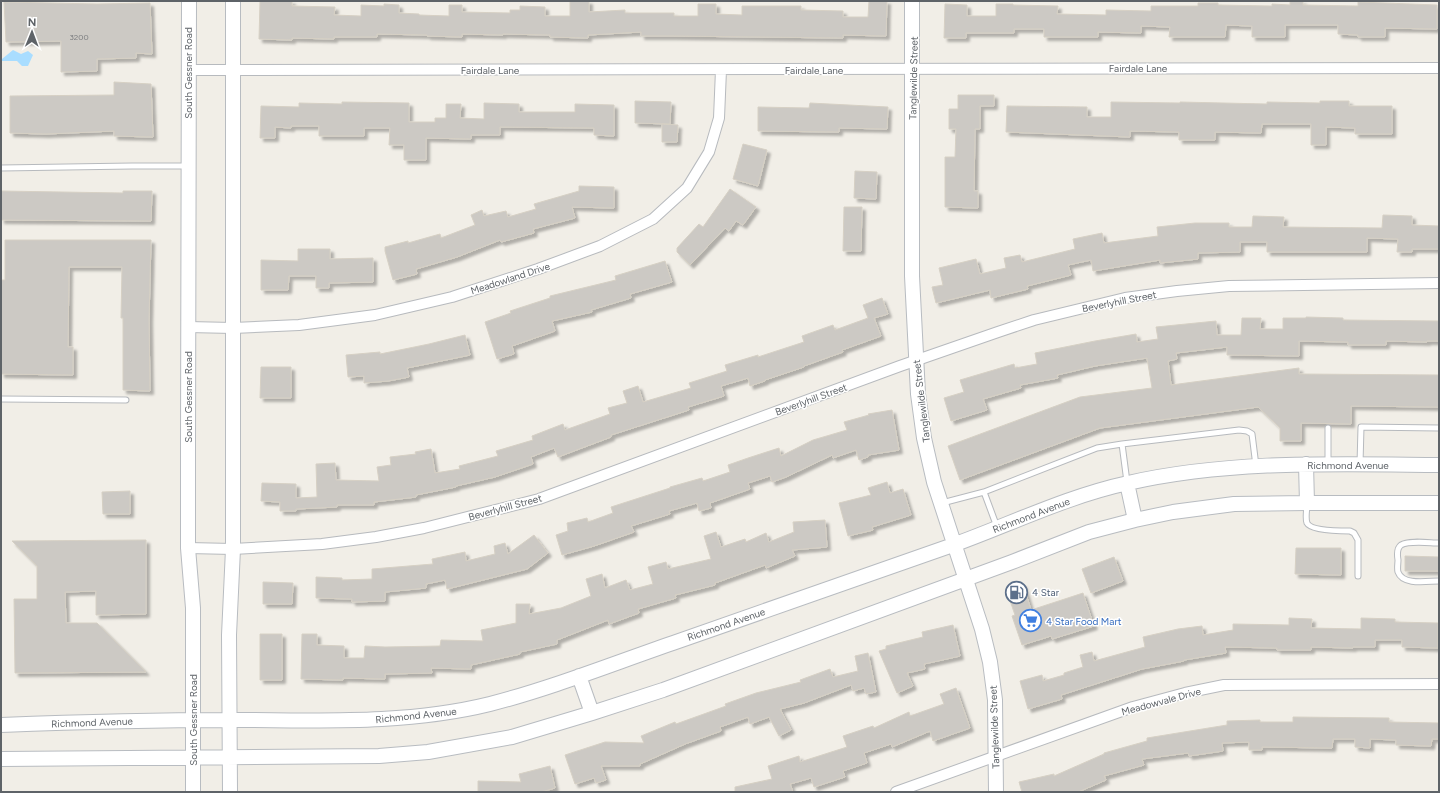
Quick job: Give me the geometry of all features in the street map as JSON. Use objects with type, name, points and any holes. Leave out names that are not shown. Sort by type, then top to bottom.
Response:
[{"type":"main road","name":"South Gessner Road","points":[[189,1],[187,166],[188,548],[193,608],[192,792]]},
{"type":"main road","points":[[230,792],[229,635],[233,549],[233,1]]},
{"type":"main road","name":"Tanglewilde Street","points":[[912,1],[912,276],[918,394],[924,438],[940,503],[982,629],[990,662],[995,700],[996,792]]},
{"type":"main road","points":[[1306,464],[1307,503]]},
{"type":"main road","name":"Richmond Avenue","points":[[1,725],[116,721],[364,720],[410,717],[457,711],[530,693],[954,544],[1089,492],[1127,483],[1200,470],[1306,464],[1439,464]]},
{"type":"main road","points":[[1127,483],[1135,520]]},
{"type":"main road","points":[[1,759],[379,756],[428,752],[512,737],[663,690],[966,579],[1089,532],[1135,520],[1206,507],[1234,504],[1439,503]]},
{"type":"main road","points":[[579,676],[592,713]]},
{"type":"street","name":"Fairdale Lane","points":[[189,70],[1439,68]]},
{"type":"street","name":"Meadowland Drive","points":[[188,327],[233,328],[299,325],[375,315],[452,296],[538,269],[600,246],[654,219],[687,188],[709,152],[719,118],[721,70]]},
{"type":"street","name":"Beverlyhill Street","points":[[188,548],[233,549],[322,544],[376,537],[424,528],[539,498],[916,360],[1034,320],[1125,298],[1229,286],[1439,283]]},
{"type":"street","name":"Meadowvale Drive","points":[[896,792],[1133,707],[1185,693],[1224,686],[1439,684]]},
{"type":"lane","points":[[1,168],[187,166]]},
{"type":"lane","points":[[1,399],[126,400]]},
{"type":"lane","points":[[1360,464],[1361,427],[1439,428]]},
{"type":"lane","points":[[1328,428],[1328,464]]},
{"type":"lane","points":[[940,503],[984,492],[1097,448],[1240,430],[1247,431],[1252,434],[1256,467]]},
{"type":"lane","points":[[1122,444],[1127,483]]},
{"type":"lane","points":[[984,492],[998,528]]},
{"type":"lane","points":[[1307,503],[1307,522],[1310,527],[1350,531],[1354,534],[1358,540],[1358,576]]},
{"type":"lane","points":[[1439,543],[1408,543],[1401,545],[1398,550],[1398,571],[1401,577],[1407,580],[1439,581]]},
{"type":"water","points":[[13,50],[21,54],[28,51],[33,55],[28,66],[22,66],[17,61],[2,61],[2,59]]},
{"type":"building","points":[[260,1],[292,1],[292,6],[335,7],[334,15],[361,16],[361,5],[384,6],[384,4],[399,5],[399,13],[419,15],[449,16],[449,5],[462,5],[462,12],[510,13],[510,10],[520,10],[520,6],[545,7],[545,16],[570,16],[570,1],[589,1],[589,12],[625,10],[625,13],[674,13],[674,16],[698,16],[698,4],[716,4],[716,14],[742,15],[742,6],[801,6],[801,10],[843,11],[843,17],[868,17],[869,1],[887,1],[886,36],[843,35],[843,38],[641,36],[641,32],[588,35],[588,38],[550,37],[550,35],[503,34],[462,34],[462,37],[377,34],[377,37],[334,37],[334,39],[292,38],[292,40],[259,39]]},
{"type":"building","points":[[1290,1],[1303,1],[1303,5],[1358,6],[1358,2],[1437,5],[1437,29],[1385,28],[1385,37],[1358,37],[1358,35],[1338,34],[1338,25],[1285,25],[1285,37],[1252,37],[1252,26],[1226,25],[1225,37],[1169,37],[1170,27],[1141,26],[1141,33],[1098,32],[1098,37],[1044,37],[1044,29],[1014,29],[1014,33],[966,33],[966,38],[944,38],[945,4],[967,5],[967,16],[996,16],[996,4],[1058,6],[1057,14],[1106,15],[1106,10],[1151,11],[1151,6],[1198,6],[1198,3],[1218,3],[1218,5],[1272,6],[1272,4],[1290,5]]},
{"type":"building","points":[[4,2],[97,4],[150,3],[152,54],[136,53],[136,58],[97,59],[97,71],[61,72],[61,41],[6,42]]},
{"type":"building","points":[[114,82],[151,84],[153,137],[114,136],[114,131],[46,134],[10,133],[10,96],[114,95]]},
{"type":"building","points":[[958,95],[994,95],[994,106],[980,106],[980,129],[975,129],[974,191],[978,191],[978,208],[945,207],[945,157],[955,157],[956,129],[949,129],[949,109],[958,109]]},
{"type":"building","points":[[635,101],[671,102],[670,124],[635,123]]},
{"type":"building","points":[[1320,101],[1349,101],[1349,106],[1392,106],[1392,134],[1355,134],[1355,128],[1326,127],[1326,145],[1311,145],[1311,124],[1262,124],[1261,133],[1215,132],[1215,140],[1179,140],[1179,132],[1130,131],[1130,137],[1006,132],[1007,106],[1087,107],[1087,117],[1111,117],[1111,102],[1267,104],[1267,102],[1320,103]]},
{"type":"building","points":[[342,102],[409,103],[409,122],[435,122],[435,118],[446,118],[446,104],[461,104],[460,118],[484,119],[484,103],[519,104],[519,112],[575,112],[575,104],[614,105],[614,136],[594,135],[594,128],[500,127],[500,135],[471,135],[471,139],[426,138],[426,160],[404,160],[404,145],[389,145],[390,128],[364,128],[364,136],[319,136],[319,126],[291,126],[291,128],[275,127],[275,138],[260,138],[261,106],[299,107],[299,103],[342,104]]},
{"type":"building","points":[[810,103],[888,107],[887,129],[839,128],[839,132],[758,131],[758,107],[809,108]]},
{"type":"building","points":[[662,124],[678,125],[677,142],[662,142]]},
{"type":"building","points":[[743,144],[767,150],[758,186],[733,179]]},
{"type":"building","points":[[855,171],[877,172],[876,199],[854,198]]},
{"type":"building","points":[[579,186],[614,187],[614,208],[572,207],[575,218],[533,229],[534,233],[501,242],[500,240],[457,257],[416,269],[417,274],[393,280],[385,247],[408,241],[408,243],[440,234],[441,238],[475,225],[471,215],[482,210],[484,216],[506,211],[508,217],[536,209],[534,204],[579,191]]},
{"type":"building","points":[[730,189],[756,207],[743,225],[736,221],[729,231],[725,228],[690,265],[677,252],[677,248],[699,224],[703,227]]},
{"type":"building","points":[[1,191],[123,193],[123,191],[152,191],[151,221],[1,220]]},
{"type":"building","points":[[844,207],[862,207],[861,251],[843,251]]},
{"type":"building","points":[[1383,215],[1412,216],[1412,225],[1439,226],[1439,249],[1412,249],[1412,252],[1397,252],[1398,239],[1367,238],[1367,252],[1267,252],[1267,242],[1240,242],[1240,252],[1198,253],[1198,259],[1160,263],[1160,260],[1093,271],[1091,260],[1068,265],[1071,275],[1027,286],[1028,289],[991,298],[990,290],[936,303],[932,287],[943,285],[939,268],[976,259],[980,274],[1006,268],[1004,258],[1020,255],[1022,262],[1075,249],[1073,239],[1102,233],[1104,243],[1158,236],[1157,227],[1195,223],[1229,223],[1229,227],[1252,227],[1253,216],[1284,217],[1283,227],[1382,228]]},
{"type":"building","points":[[5,240],[151,240],[149,320],[150,391],[123,390],[123,318],[121,318],[122,267],[69,267],[68,347],[73,347],[73,375],[1,374],[1,280],[5,280]]},
{"type":"building","points":[[298,249],[330,249],[330,259],[373,258],[373,282],[329,283],[329,288],[316,288],[316,276],[289,276],[288,290],[261,290],[261,260],[298,261]]},
{"type":"building","points":[[665,261],[672,282],[630,294],[631,298],[591,310],[592,312],[552,321],[555,331],[512,346],[514,354],[497,359],[485,322],[511,313],[510,311],[550,298],[550,296],[616,280],[615,276]]},
{"type":"building","points":[[882,298],[888,314],[874,318],[881,336],[842,350],[843,352],[804,367],[750,386],[748,378],[721,386],[724,396],[688,407],[689,410],[611,435],[611,437],[558,457],[554,448],[531,457],[533,464],[495,477],[416,495],[416,497],[374,502],[374,505],[337,505],[337,507],[280,511],[280,502],[261,501],[262,483],[296,484],[296,498],[317,497],[316,464],[335,463],[336,480],[379,481],[377,467],[391,465],[390,457],[416,454],[415,452],[431,449],[435,473],[460,469],[459,466],[498,456],[496,451],[533,440],[532,436],[563,424],[565,430],[610,414],[608,408],[627,403],[623,391],[638,386],[643,402],[691,388],[689,383],[727,371],[725,365],[758,355],[758,357],[804,342],[802,336],[833,325],[835,330],[868,318],[863,305]]},
{"type":"building","points":[[1242,318],[1261,318],[1260,329],[1283,329],[1283,318],[1343,318],[1343,320],[1439,321],[1439,341],[1386,341],[1386,345],[1348,345],[1348,342],[1299,341],[1299,356],[1227,355],[1227,347],[1176,353],[1177,359],[1168,361],[1171,385],[1299,368],[1299,374],[1439,375],[1439,407],[1351,406],[1351,424],[1301,423],[1301,441],[1280,441],[1280,428],[1258,407],[1100,428],[960,480],[948,446],[1080,397],[1152,388],[1147,358],[1095,366],[1057,375],[1058,378],[1020,385],[1021,388],[983,399],[987,410],[951,421],[944,398],[964,392],[960,380],[1014,364],[1015,368],[1037,364],[1035,353],[1136,334],[1137,342],[1158,339],[1156,327],[1216,321],[1217,335],[1241,335]]},
{"type":"building","points":[[465,335],[470,355],[407,368],[409,377],[364,383],[364,376],[348,377],[346,355],[380,352],[380,354]]},
{"type":"building","points":[[261,367],[291,367],[291,398],[260,398]]},
{"type":"building","points":[[892,410],[899,450],[868,455],[868,457],[859,460],[856,450],[833,458],[832,455],[772,482],[770,476],[748,483],[750,489],[710,503],[711,508],[699,511],[697,503],[669,511],[670,514],[631,526],[634,532],[562,555],[556,535],[568,531],[567,523],[587,518],[588,522],[613,513],[611,507],[670,487],[702,478],[703,481],[730,472],[728,465],[779,448],[781,456],[813,440],[847,430],[844,422],[869,415],[868,414]]},
{"type":"building","points":[[887,482],[890,493],[903,489],[911,515],[872,527],[873,530],[848,536],[839,503],[871,495],[868,488]]},
{"type":"building","points":[[130,491],[130,514],[103,514],[102,492]]},
{"type":"building","points":[[825,520],[827,547],[792,550],[795,556],[766,568],[765,565],[715,583],[715,585],[675,595],[676,598],[638,609],[639,613],[609,624],[608,620],[557,640],[557,644],[471,665],[471,669],[431,668],[432,673],[385,674],[385,679],[301,679],[302,634],[317,634],[317,645],[344,646],[344,658],[364,658],[365,646],[440,646],[441,640],[483,641],[481,630],[516,623],[516,604],[530,604],[529,614],[561,608],[591,596],[586,579],[602,574],[605,588],[626,580],[630,590],[653,584],[648,567],[666,562],[668,569],[711,559],[704,536],[716,532],[721,547],[745,539],[746,542],[766,533],[769,542],[794,532],[793,522]]},
{"type":"building","points":[[534,535],[548,553],[527,569],[447,589],[445,580],[426,584],[426,588],[385,592],[385,601],[352,602],[352,599],[316,598],[316,577],[342,578],[342,580],[372,579],[372,569],[433,564],[432,559],[465,552],[466,561],[495,554],[494,546],[505,543],[508,554]]},
{"type":"building","points":[[146,540],[146,614],[96,615],[96,591],[65,592],[66,623],[97,623],[146,672],[15,673],[14,599],[37,599],[37,566],[12,541]]},
{"type":"building","points":[[1296,548],[1341,548],[1341,575],[1295,574]]},
{"type":"building","points":[[1405,556],[1439,557],[1439,571],[1405,571]]},
{"type":"building","points":[[1114,557],[1123,581],[1091,593],[1082,569]]},
{"type":"building","points":[[263,582],[293,583],[292,604],[263,604]]},
{"type":"building","points":[[1023,584],[1031,610],[1083,593],[1094,626],[1052,639],[1051,636],[1022,645],[1012,616],[1015,615],[1006,589]]},
{"type":"building","points":[[1289,618],[1312,619],[1311,628],[1361,629],[1361,618],[1395,619],[1395,622],[1438,623],[1438,648],[1402,647],[1402,640],[1375,640],[1375,647],[1311,647],[1311,650],[1225,647],[1226,653],[1142,669],[1061,695],[1062,699],[1028,709],[1020,681],[1042,675],[1043,681],[1064,675],[1064,673],[1083,667],[1080,655],[1092,652],[1094,661],[1145,647],[1143,637],[1178,629],[1202,626],[1203,635],[1233,630],[1233,624],[1289,625]]},
{"type":"building","points":[[953,625],[960,656],[924,664],[925,669],[907,673],[913,686],[897,693],[879,651],[886,649],[886,646],[923,637],[922,632]]},
{"type":"building","points":[[260,634],[282,634],[282,680],[260,680]]},
{"type":"building","points":[[868,653],[876,692],[866,694],[864,688],[853,691],[851,685],[804,703],[780,709],[791,730],[779,736],[769,717],[750,724],[748,717],[720,727],[721,731],[685,744],[640,764],[640,766],[601,766],[606,780],[596,783],[594,778],[575,784],[565,755],[605,742],[644,743],[641,736],[675,722],[676,724],[726,706],[725,704],[756,693],[801,682],[800,680],[830,669],[833,677],[858,671],[855,656]]},
{"type":"building","points":[[956,688],[970,728],[933,741],[930,731],[892,747],[891,744],[864,753],[867,763],[843,771],[845,777],[814,787],[811,778],[790,784],[793,792],[735,792],[735,787],[772,779],[768,766],[799,756],[800,762],[847,747],[843,736],[873,726],[874,728],[909,712],[910,716],[944,704],[940,694]]},
{"type":"building","points":[[1293,717],[1389,718],[1389,722],[1439,723],[1439,739],[1432,739],[1431,746],[1396,745],[1396,740],[1370,739],[1370,748],[1355,747],[1355,739],[1333,739],[1332,748],[1262,747],[1262,750],[1249,750],[1249,742],[1222,743],[1223,751],[1189,756],[1188,753],[1142,759],[1144,765],[1104,776],[1106,780],[1078,792],[1022,792],[1019,782],[1054,774],[1054,776],[1104,753],[1147,741],[1147,738],[1227,725],[1227,721],[1260,720],[1260,722],[1293,722]]},
{"type":"building","points":[[550,766],[555,788],[541,792],[478,792],[478,781],[521,782],[519,774]]},
{"type":"place","name":"4 Star","points":[[1016,592]]},
{"type":"place","name":"4 Star Food Mart","points":[[1031,621]]}]
